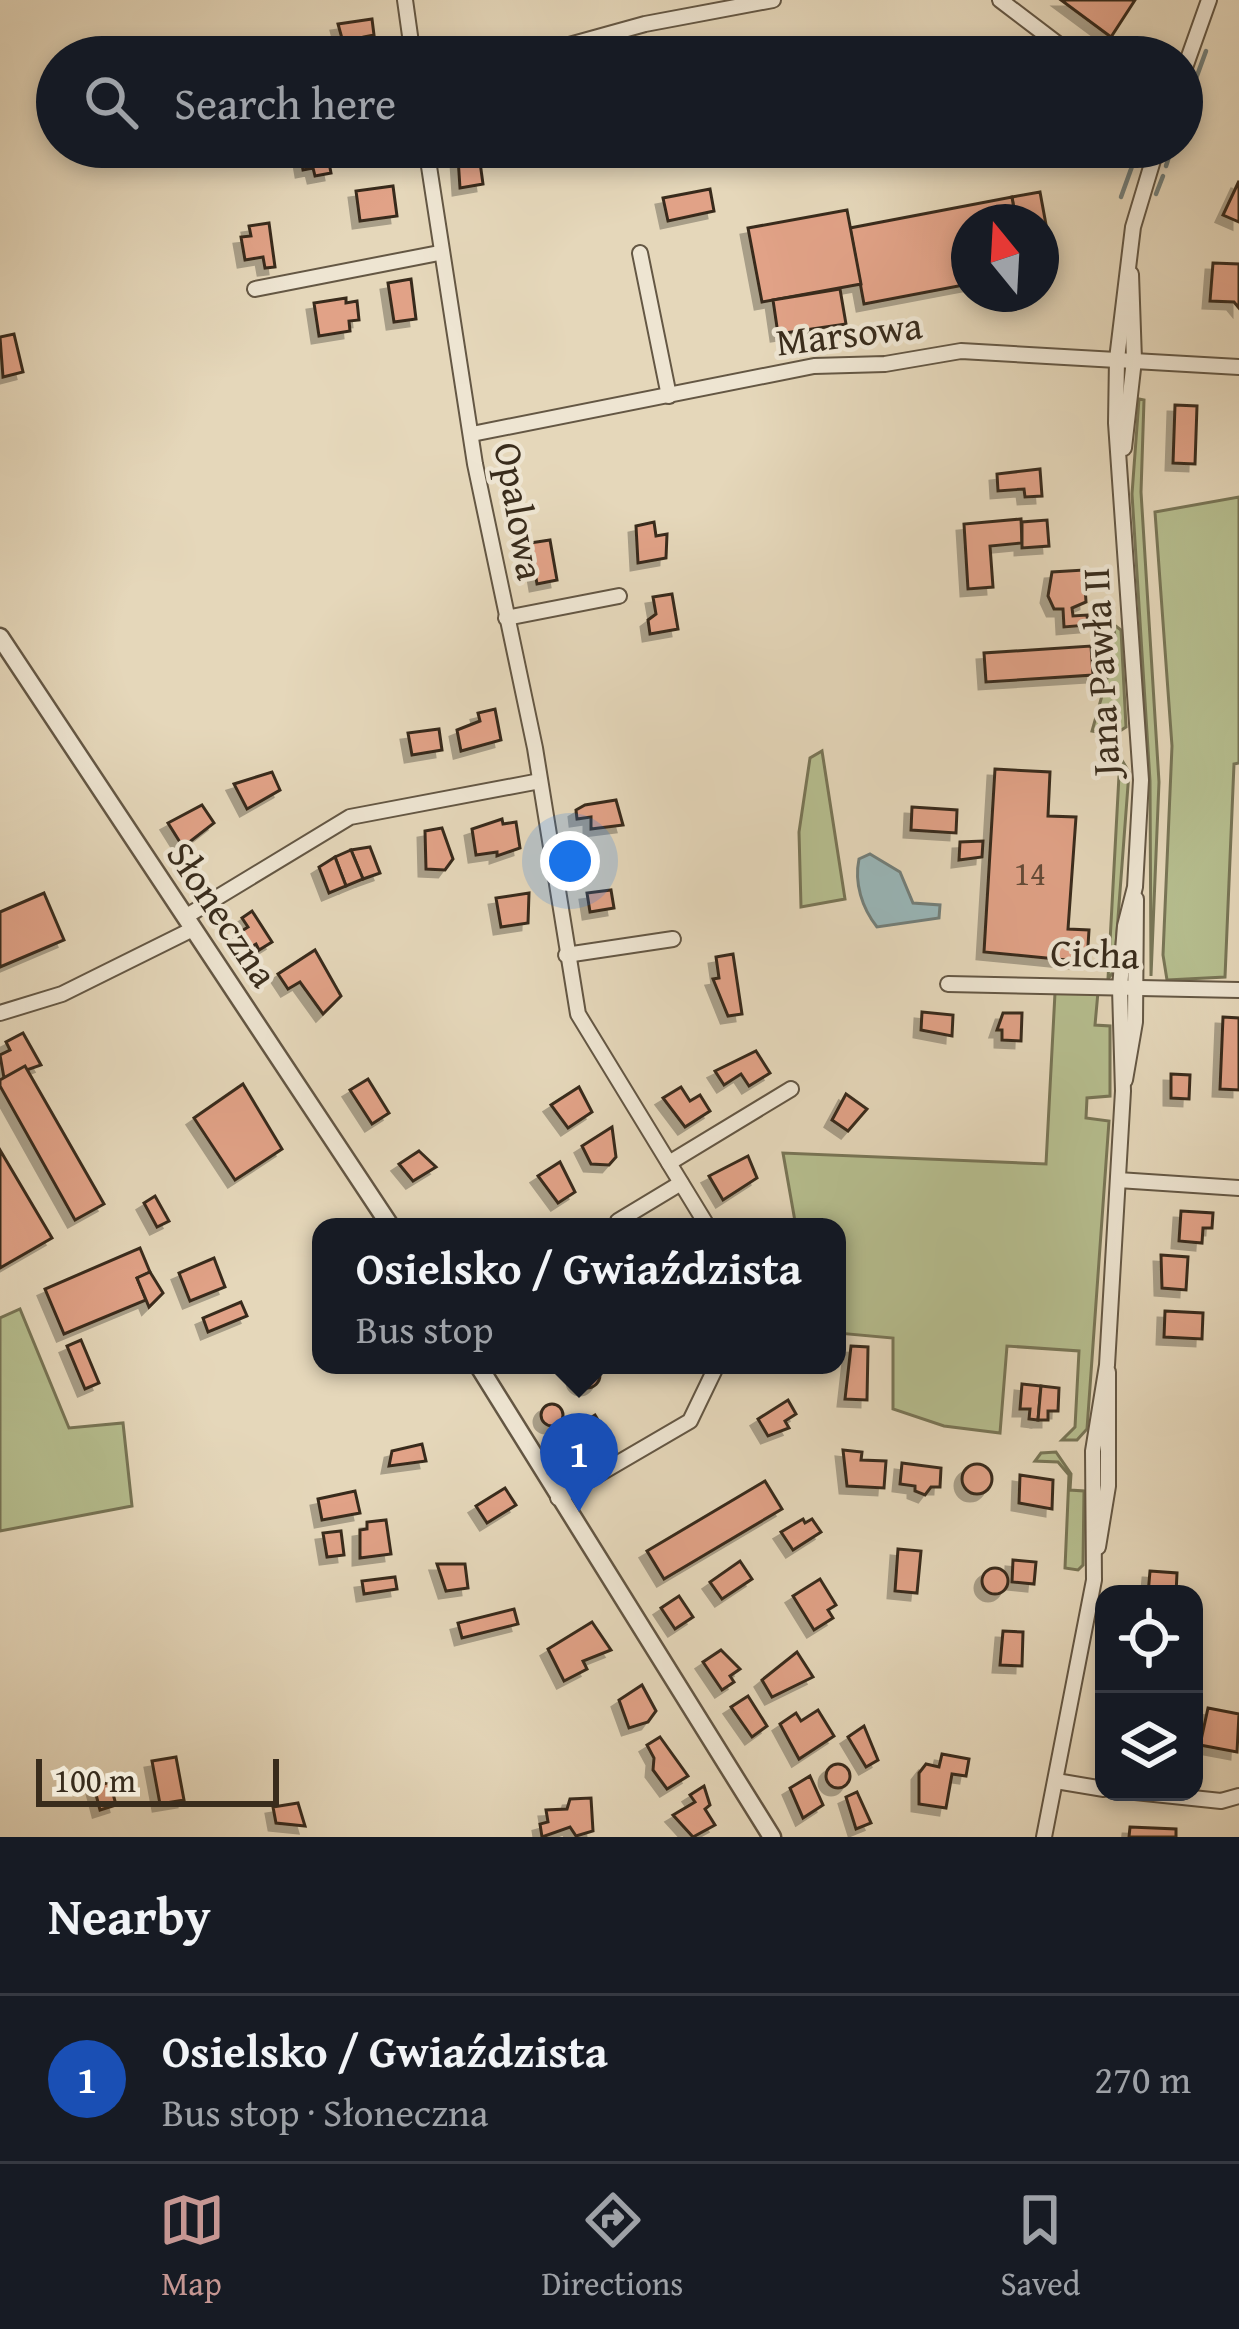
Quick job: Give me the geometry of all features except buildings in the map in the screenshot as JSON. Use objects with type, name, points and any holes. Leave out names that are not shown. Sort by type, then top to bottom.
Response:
[{"type":"street","points":[[405,0],[410,36]]},
{"type":"street","points":[[602,36],[773,0]]},
{"type":"street","points":[[1000,0],[1048,36]]},
{"type":"street","points":[[1196,36],[1209,0]]},
{"type":"street","name":"Opalowa","points":[[429,168],[440,253],[540,781],[578,1014],[702,1218]]},
{"type":"street","name":"Jana Pawła II","points":[[1044,1837],[1088,1622],[1108,1486],[1107,1365],[1123,1090],[1137,988],[1140,748],[1122,453],[1116,423],[1117,359],[1141,194],[1150,168]]},
{"type":"street","points":[[255,289],[440,253]]},
{"type":"street","points":[[640,253],[669,396]]},
{"type":"street","name":"Jana Pawła II","points":[[1122,453],[1130,424],[1134,360],[1130,268]]},
{"type":"street","name":"Marsowa","points":[[472,434],[814,366],[885,364],[961,351],[1239,367]]},
{"type":"street","points":[[506,618],[619,596]]},
{"type":"street","name":"Słoneczna","points":[[0,637],[385,1218]]},
{"type":"street","points":[[0,1013],[62,994],[189,923],[350,817],[540,781]]},
{"type":"street","name":"Jana Pawła II","points":[[1123,1090],[1120,988],[1125,926],[1135,887]]},
{"type":"street","points":[[566,956],[673,939]]},
{"type":"street","name":"Cicha","points":[[948,984],[1239,990]]},
{"type":"street","points":[[669,1163],[791,1089]]},
{"type":"street","points":[[1118,1180],[1239,1188]]},
{"type":"street","points":[[623,1218],[681,1183]]},
{"type":"street","points":[[483,1374],[772,1837]]},
{"type":"street","points":[[558,1498],[690,1421],[713,1374]]},
{"type":"street","points":[[1056,1780],[1095,1787]]},
{"type":"street","points":[[1203,1799],[1239,1796]]},
{"type":"green space","points":[[1139,399],[1144,400],[1141,492],[1159,782],[1151,976],[1150,781],[1132,494]]},
{"type":"green space","points":[[1239,497],[1239,763],[1234,764],[1225,977],[1167,980],[1163,955],[1172,746],[1155,512]]},
{"type":"green space","points":[[1113,624],[1121,630],[1126,727],[1114,735],[1092,731],[1109,671],[1105,637],[1115,636]]},
{"type":"green space","points":[[822,751],[845,899],[801,907],[799,832],[810,758]]},
{"type":"green space","points":[[1120,757],[1129,772],[1114,971],[1108,979]]},
{"type":"green space","points":[[1098,992],[1095,1025],[1110,1026],[1110,1096],[1087,1098],[1086,1118],[1109,1121],[1087,1429],[1077,1440],[1062,1440],[1075,1427],[1079,1351],[1007,1346],[1000,1433],[944,1426],[893,1409],[893,1338],[846,1334],[846,1218],[794,1218],[783,1153],[1046,1164],[1055,993]]},
{"type":"green space","points":[[20,1309],[69,1428],[123,1423],[132,1506],[0,1531],[0,1318]]},
{"type":"green space","points":[[1056,1452],[1071,1474],[1070,1490],[1084,1491],[1083,1565],[1078,1570],[1065,1568],[1069,1475],[1058,1462],[1035,1461],[1041,1453]]},
{"type":"water","points":[[870,854],[900,872],[913,903],[940,905],[939,918],[877,927],[863,903],[858,877],[859,859]]},
{"type":"waterway","points":[[1203,59],[1206,51]]},
{"type":"waterway","points":[[1121,197],[1131,168]]},
{"type":"waterway","points":[[1156,194],[1163,176]]},
{"type":"place","name":"Osielsko / Gwiaździsta","points":[[579,1512]]}]
